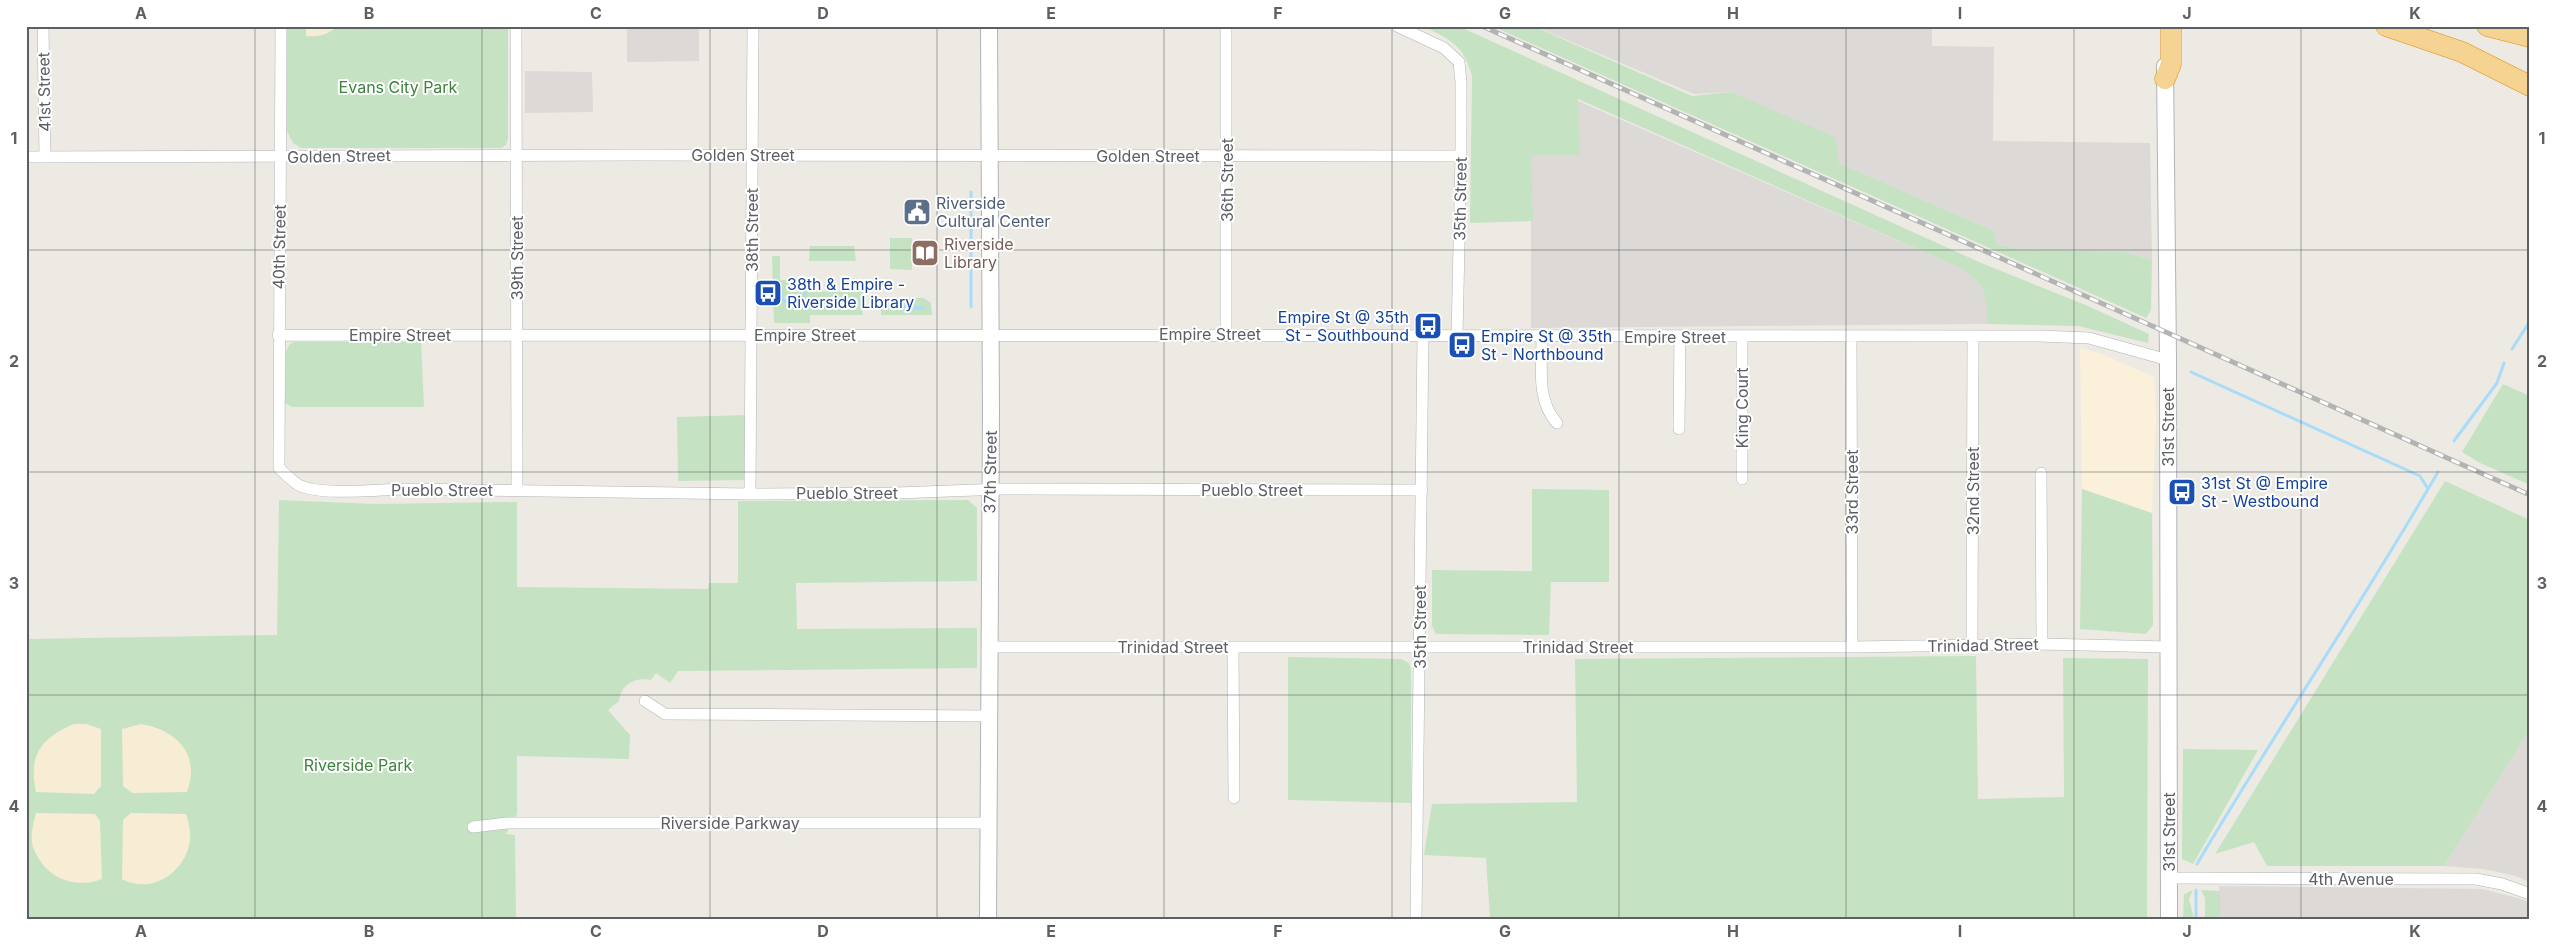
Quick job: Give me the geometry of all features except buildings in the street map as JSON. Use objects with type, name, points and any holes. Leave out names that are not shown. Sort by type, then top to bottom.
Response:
[{"type":"highway","points":[[2165,79],[2171,64],[2170,26]]},
{"type":"highway","points":[[2386,26],[2530,73]]},
{"type":"highway","points":[[2488,26],[2530,37]]},
{"type":"highway","points":[[2462,52],[2530,86]]},
{"type":"main road","name":"37th Street","points":[[988,919],[990,490],[989,26]]},
{"type":"main road","name":"31st Street","points":[[2164,26],[2168,360],[2169,919]]},
{"type":"street","name":"41st Street","points":[[43,26],[44,157]]},
{"type":"street","name":"40th Street","points":[[278,468],[281,26]]},
{"type":"street","name":"39th Street","points":[[516,26],[517,490]]},
{"type":"street","name":"38th Street","points":[[750,494],[753,26]]},
{"type":"street","name":"36th Street","points":[[1226,26],[1226,334]]},
{"type":"street","name":"35th Street","points":[[1397,26],[1444,48],[1459,62],[1461,82],[1461,156],[1457,336]]},
{"type":"street","name":"Golden Street","points":[[26,157],[1461,156]]},
{"type":"street","name":"Empire Street","points":[[278,335],[1226,334],[1542,337],[2089,338],[2168,360]]},
{"type":"street","name":"35th Street","points":[[1416,919],[1423,335]]},
{"type":"street","points":[[1542,337],[1542,389],[1548,414],[1557,423]]},
{"type":"street","points":[[1679,429],[1680,337]]},
{"type":"street","name":"King Court","points":[[1742,337],[1742,479]]},
{"type":"street","name":"33rd Street","points":[[1852,337],[1852,647]]},
{"type":"street","name":"32nd Street","points":[[1972,645],[1973,337]]},
{"type":"street","name":"Pueblo Street","points":[[278,468],[298,485],[347,491],[399,489],[750,494],[990,490],[1422,490]]},
{"type":"street","points":[[2041,474],[2042,644]]},
{"type":"street","name":"Trinidad Street","points":[[988,647],[1852,647],[2042,644],[2168,647]]},
{"type":"street","points":[[1233,647],[1234,798]]},
{"type":"street","points":[[645,701],[665,714],[988,716]]},
{"type":"street","name":"Riverside Parkway","points":[[473,826],[507,823],[988,823]]},
{"type":"street","name":"4th Avenue","points":[[2170,878],[2476,880],[2502,884],[2530,894]]},
{"type":"shaded area","points":[[627,26],[699,26],[699,61],[627,62]]},
{"type":"shaded area","points":[[1534,26],[1932,26],[1932,46],[1994,47],[1993,141],[2150,143],[2152,260],[2124,252],[2018,249],[1996,244],[1994,231],[1839,163],[1731,92],[1694,94]]},
{"type":"shaded area","points":[[525,71],[592,72],[593,112],[525,113]]},
{"type":"shaded area","points":[[1576,100],[1960,268],[1975,277],[1987,297],[1987,324],[1531,328],[1531,154]]},
{"type":"shaded area","points":[[2080,348],[2102,354],[2154,377],[2156,419],[2152,513],[2082,489]]},
{"type":"shaded area","points":[[2530,729],[2530,883],[2516,876],[2484,869],[2444,866]]},
{"type":"shaded area","points":[[2219,886],[2482,889],[2525,900],[2530,905],[2530,919],[2220,919]]},
{"type":"green space","name":"Evans City Park","points":[[287,26],[508,26],[508,139],[506,145],[501,148],[301,148],[293,143],[287,131]]},
{"type":"green space","points":[[1424,26],[1458,26],[1979,262],[2088,306],[2149,334],[2148,343],[2078,326],[1987,324],[1987,305],[1984,292],[1976,280],[1960,268],[1578,99],[1580,155],[1531,155],[1533,221],[1470,223],[1472,76],[1460,50],[1449,40]]},
{"type":"green space","points":[[1492,26],[1533,26],[1692,96],[1731,92],[1835,137],[1839,163],[1994,231],[1996,244],[2018,249],[2124,252],[2152,260],[2151,310],[2146,318]]},
{"type":"green space","points":[[890,238],[912,238],[912,270],[890,269]]},
{"type":"green space","points":[[810,246],[854,246],[856,261],[809,261]]},
{"type":"green space","points":[[772,256],[780,256],[780,280],[792,280],[792,292],[804,292],[803,303],[789,301],[785,298],[780,286],[781,297],[784,302],[854,308],[854,306],[806,303],[806,291],[858,292],[858,283],[863,288],[861,307],[863,315],[810,315],[810,323],[774,323]]},
{"type":"green space","points":[[881,298],[885,298],[887,309],[895,310],[895,308],[924,308],[895,306],[894,303],[889,303],[887,298],[924,298],[931,303],[932,315],[881,315]]},
{"type":"green space","points":[[294,342],[421,342],[424,407],[292,407],[285,403],[286,352],[289,345]]},
{"type":"green space","points":[[2503,384],[2530,396],[2530,485],[2480,463],[2462,452]]},
{"type":"green space","points":[[746,415],[746,480],[678,481],[677,417]]},
{"type":"green space","points":[[2445,481],[2530,520],[2530,729],[2444,866],[2267,866],[2254,842],[2215,854]]},
{"type":"green space","points":[[1532,489],[1609,490],[1609,582],[1551,582],[1549,635],[1436,634],[1432,626],[1432,570],[1532,571]]},
{"type":"green space","points":[[2082,489],[2152,513],[2153,625],[2146,634],[2080,629]]},
{"type":"green space","name":"Riverside Park","points":[[279,500],[375,504],[517,502],[517,587],[708,589],[709,583],[738,583],[738,501],[968,500],[977,508],[977,581],[796,583],[797,629],[977,628],[977,668],[678,671],[670,683],[656,673],[651,680],[645,679],[630,683],[623,690],[619,701],[608,710],[630,735],[629,759],[517,756],[517,814],[506,834],[515,835],[516,919],[26,919],[26,639],[277,635]]},
{"type":"green space","points":[[1976,656],[1978,799],[2064,797],[2063,658],[2148,659],[2147,919],[1490,919],[1486,858],[1424,855],[1432,804],[1577,802],[1575,659]]},
{"type":"green space","points":[[1288,657],[1401,659],[1409,663],[1411,670],[1411,803],[1288,800]]},
{"type":"green space","points":[[2183,749],[2258,750],[2193,864],[2182,859]]},
{"type":"green space","points":[[2193,890],[2189,899],[2194,919],[2183,919],[2184,894]]},
{"type":"green space","points":[[2201,890],[2220,891],[2220,919],[2205,919],[2205,898]]},
{"type":"sand","points":[[306,26],[338,26],[319,36],[306,36]]},
{"type":"sand","points":[[74,724],[86,724],[101,729],[101,786],[94,794],[36,792],[34,768],[40,749],[53,735]]},
{"type":"sand","points":[[141,724],[165,732],[183,746],[191,767],[191,779],[187,792],[132,793],[123,786],[122,729]]},
{"type":"sand","points":[[36,813],[95,814],[100,821],[102,879],[81,883],[70,882],[52,873],[44,866],[32,843],[32,830]]},
{"type":"sand","points":[[131,813],[186,814],[190,834],[187,852],[181,863],[165,878],[144,884],[122,879],[123,820]]},
{"type":"waterway","points":[[971,192],[971,307]]},
{"type":"waterway","points":[[780,287],[783,299],[787,302],[854,307]]},
{"type":"waterway","points":[[804,303],[805,291]]},
{"type":"waterway","points":[[886,298],[891,307]]},
{"type":"waterway","points":[[889,307],[923,308]]},
{"type":"waterway","points":[[2512,349],[2530,321]]},
{"type":"waterway","points":[[2454,441],[2497,383],[2504,363]]},
{"type":"waterway","points":[[2191,372],[2420,476],[2428,489]]},
{"type":"waterway","points":[[2197,864],[2379,571],[2438,472]]},
{"type":"waterway","points":[[2196,890],[2196,919]]},
{"type":"railway","points":[[1482,26],[2530,495]]},
{"type":"place","name":"Riverside Cultural Center","points":[[917,212]]},
{"type":"place","name":"Riverside Library","points":[[925,253]]},
{"type":"place","name":"38th & Empire - Riverside Library","points":[[768,293]]},
{"type":"place","name":"Empire St @ 35th St - Southbound","points":[[1428,326]]},
{"type":"place","name":"Empire St @ 35th St - Northbound","points":[[1462,345]]},
{"type":"place","name":"31st St @ Empire St - Westbound","points":[[2182,492]]}]
